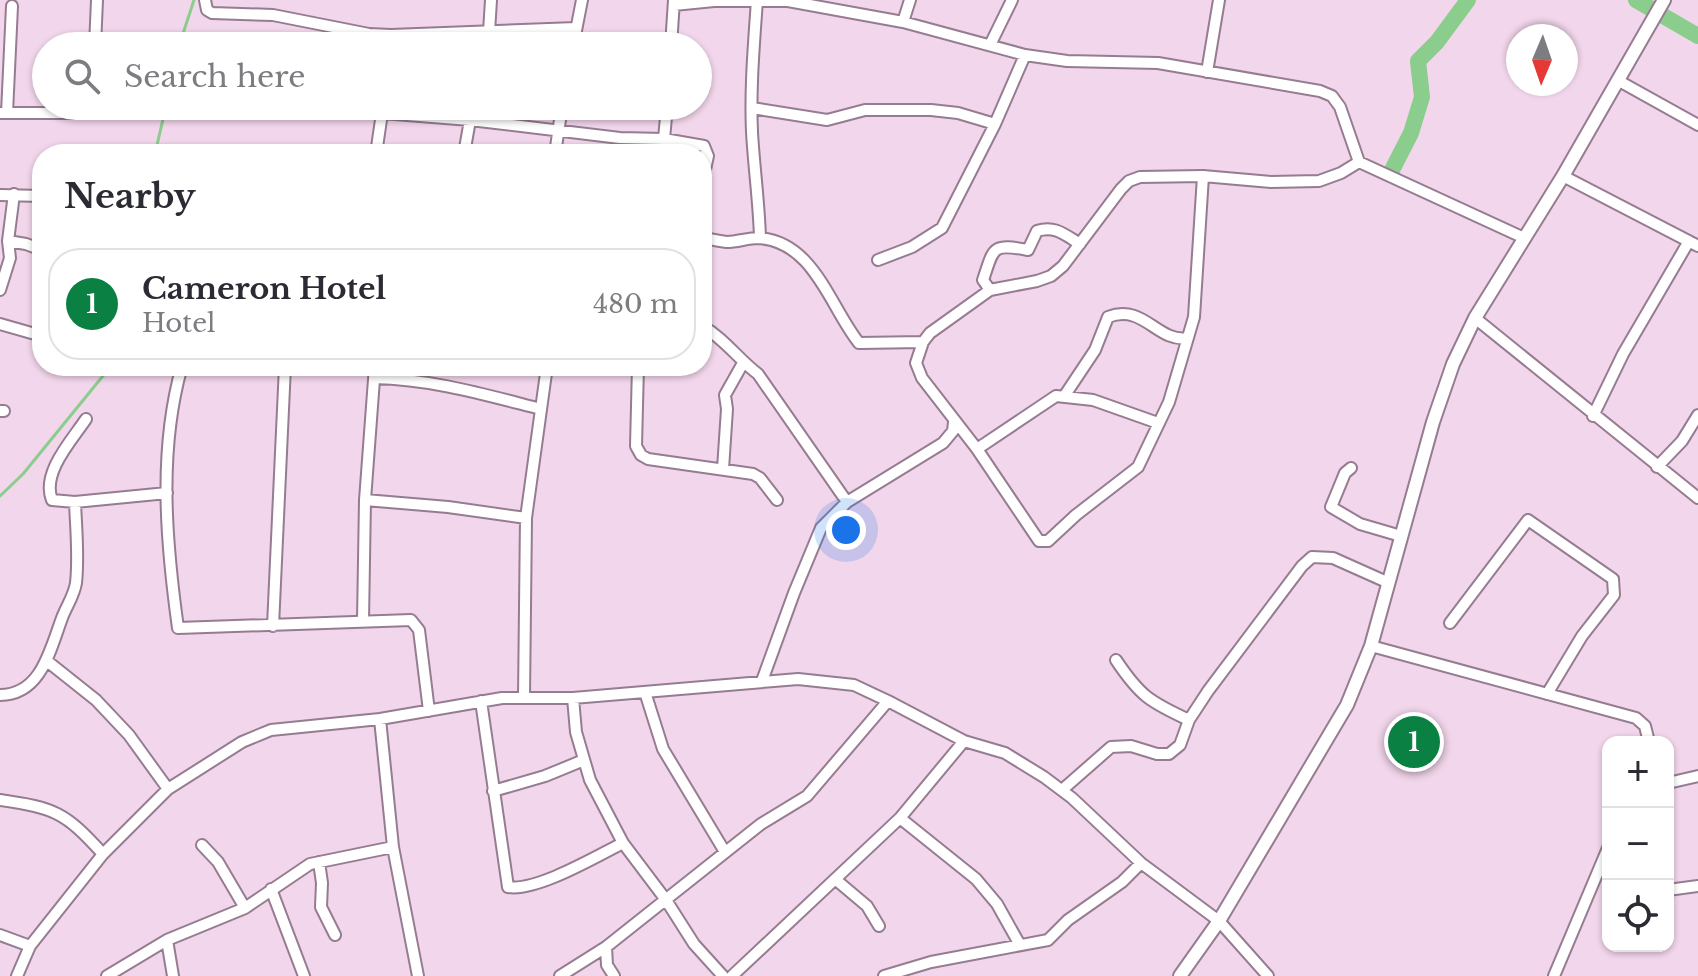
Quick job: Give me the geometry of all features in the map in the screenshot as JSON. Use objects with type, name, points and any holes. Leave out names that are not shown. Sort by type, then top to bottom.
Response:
[{"type":"main road","points":[[1180,976],[1219,921],[1347,705],[1371,646],[1433,422],[1453,364],[1475,318],[1522,237],[1563,176],[1664,0]]},
{"type":"street","points":[[96,32],[97,0]]},
{"type":"street","points":[[205,0],[207,10],[212,13],[273,15],[362,32]]},
{"type":"street","points":[[491,0],[489,32],[576,28]]},
{"type":"street","points":[[575,32],[582,0]]},
{"type":"street","points":[[757,0],[752,108],[760,238]]},
{"type":"street","points":[[672,32],[674,2],[757,0],[820,5],[903,22],[1025,55],[1067,61],[1158,63],[1320,91],[1332,96],[1340,107],[1359,162],[1522,237]]},
{"type":"street","points":[[903,22],[910,0]]},
{"type":"street","points":[[990,45],[1012,0]]},
{"type":"street","points":[[1207,72],[1219,0]]},
{"type":"street","points":[[12,6],[4,113],[32,112]]},
{"type":"street","points":[[878,260],[912,247],[942,228],[995,124],[1025,55]]},
{"type":"street","points":[[1619,81],[1698,125]]},
{"type":"street","points":[[752,108],[827,120],[865,110],[931,110],[958,113],[995,124]]},
{"type":"street","points":[[377,144],[381,120]]},
{"type":"street","points":[[466,144],[470,120],[557,132],[664,139],[693,144]]},
{"type":"street","points":[[556,144],[559,120]]},
{"type":"street","points":[[664,139],[666,120]]},
{"type":"street","points":[[1203,176],[1194,317],[1169,402],[1138,467],[1048,541],[1039,541],[977,449],[922,378],[916,363],[923,342],[930,333],[990,290],[1051,276],[1063,266],[1129,181],[1157,175],[1203,176],[1271,182],[1319,181],[1359,162]]},
{"type":"street","points":[[1563,176],[1694,243],[1623,354],[1593,416]]},
{"type":"street","points":[[0,290],[10,258],[8,241],[14,194]]},
{"type":"street","points":[[0,195],[32,195]]},
{"type":"street","points":[[990,290],[983,280],[989,257],[998,247],[1028,250],[1037,231],[1047,228],[1057,230],[1080,244]]},
{"type":"street","points":[[712,240],[728,242],[760,238],[791,248],[813,269],[859,343],[923,342]]},
{"type":"street","points":[[8,241],[32,247]]},
{"type":"street","points":[[1065,395],[1095,350],[1108,317],[1120,312],[1134,315],[1178,340],[1188,338]]},
{"type":"street","points":[[1475,318],[1698,498]]},
{"type":"street","points":[[0,324],[32,333]]},
{"type":"street","points":[[712,332],[773,392],[847,502]]},
{"type":"street","points":[[723,469],[725,395],[743,363]]},
{"type":"street","points":[[179,376],[172,398],[167,438],[172,584],[178,628],[411,620],[416,625],[429,711]]},
{"type":"street","points":[[273,626],[285,376]]},
{"type":"street","points":[[524,697],[526,518],[546,376]]},
{"type":"street","points":[[638,376],[636,446],[641,455],[718,471],[723,469],[753,474],[760,478],[777,500]]},
{"type":"street","points":[[363,621],[365,500],[374,378],[438,384],[541,409]]},
{"type":"street","points":[[977,449],[1056,396],[1093,400],[1158,423]]},
{"type":"street","points":[[1657,467],[1682,441],[1698,415]]},
{"type":"street","points":[[86,419],[64,450],[48,485],[52,500],[75,502],[167,493]]},
{"type":"street","points":[[762,681],[821,528],[847,502],[943,443],[953,431],[954,422]]},
{"type":"street","points":[[1351,468],[1345,473],[1331,507],[1360,524],[1401,536]]},
{"type":"street","points":[[365,500],[526,518]]},
{"type":"street","points":[[0,695],[27,689],[47,661],[75,588],[75,502]]},
{"type":"street","points":[[1450,623],[1528,520],[1613,579],[1614,595],[1582,636],[1547,694]]},
{"type":"street","points":[[1062,790],[1111,747],[1131,746],[1157,754],[1169,754],[1180,745],[1189,720],[1208,691],[1312,557],[1333,558],[1389,583]]},
{"type":"street","points":[[1371,646],[1636,718],[1645,726],[1648,736]]},
{"type":"street","points":[[1116,660],[1135,689],[1189,720]]},
{"type":"street","points":[[47,661],[105,708],[168,789]]},
{"type":"street","points":[[17,976],[30,946],[103,854],[168,789],[242,742],[271,730],[380,719],[481,701],[524,697],[573,698],[762,681],[826,681],[854,685],[964,741],[1005,753],[1062,790],[1141,863],[1219,921],[1268,976]]},
{"type":"street","points":[[645,692],[663,749],[725,852]]},
{"type":"street","points":[[573,698],[576,732],[590,780],[623,843],[694,944],[723,976]]},
{"type":"street","points":[[481,701],[508,887],[518,888],[560,874],[623,843]]},
{"type":"street","points":[[560,976],[606,947],[761,824],[807,796],[888,701]]},
{"type":"street","points":[[380,719],[393,847],[418,976]]},
{"type":"street","points":[[732,976],[900,818],[964,741]]},
{"type":"street","points":[[493,791],[545,776],[584,760]]},
{"type":"street","points":[[1674,782],[1698,776]]},
{"type":"street","points":[[0,800],[55,811],[103,854]]},
{"type":"street","points":[[900,818],[976,879],[997,904],[1020,945]]},
{"type":"street","points":[[202,845],[218,862],[245,908]]},
{"type":"street","points":[[107,976],[167,940],[245,908],[310,864],[393,847]]},
{"type":"street","points":[[319,862],[321,907],[335,935]]},
{"type":"street","points":[[1554,976],[1602,862]]},
{"type":"street","points":[[884,976],[931,962],[1048,940],[1068,920],[1122,882],[1141,863]]},
{"type":"street","points":[[835,879],[867,906],[879,926]]},
{"type":"street","points":[[1674,889],[1698,886]]},
{"type":"street","points":[[271,889],[304,976]]},
{"type":"street","points":[[0,935],[30,946]]},
{"type":"street","points":[[167,940],[173,976]]},
{"type":"street","points":[[606,947],[607,965],[614,976]]},
{"type":"street","points":[[931,962],[935,976]]},
{"type":"waterway","points":[[184,32],[194,0]]},
{"type":"waterway","points":[[1390,174],[1411,133],[1422,97],[1418,61],[1437,42],[1468,0]]},
{"type":"waterway","points":[[1636,0],[1698,36]]},
{"type":"waterway","points":[[157,144],[163,120]]},
{"type":"waterway","points":[[0,496],[23,474],[103,376]]},
{"type":"place","name":"Cameron Hotel","points":[[1414,742]]}]
